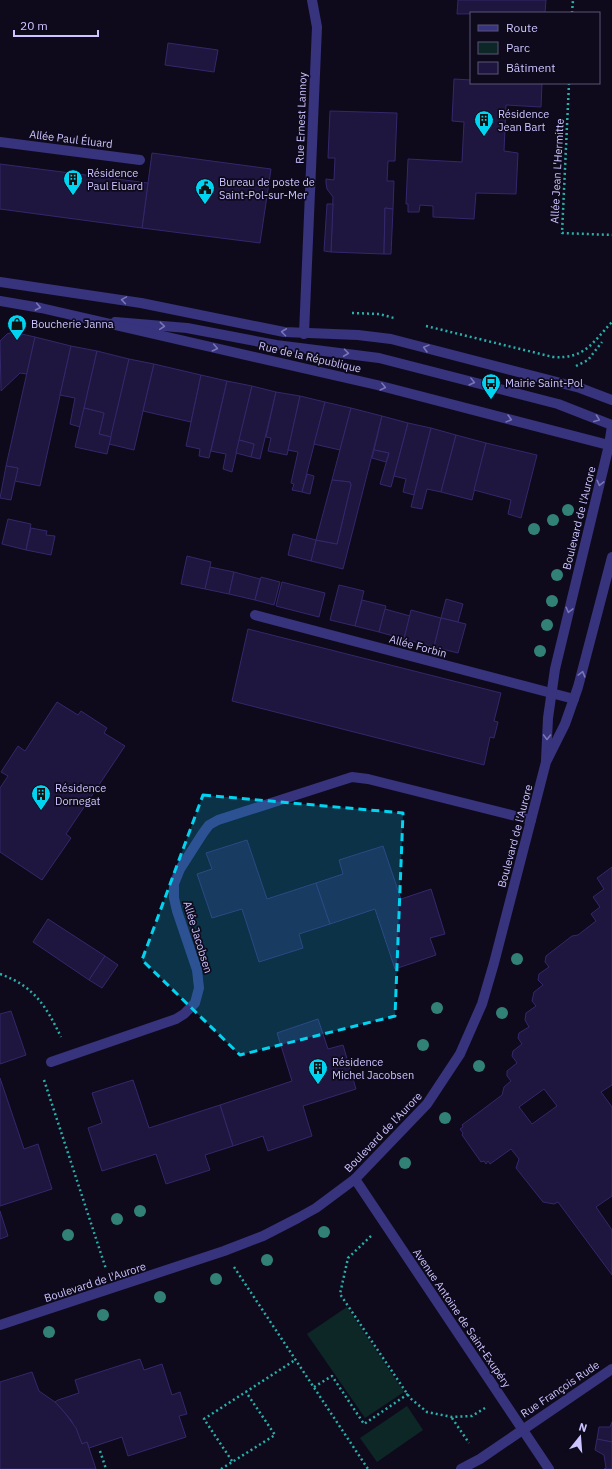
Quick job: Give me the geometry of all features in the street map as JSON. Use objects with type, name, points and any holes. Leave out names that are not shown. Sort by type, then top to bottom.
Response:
[{"type":"street","name":"Rue Ernest Lannoy","points":[[304,334],[317,27],[312,0]]},
{"type":"street","name":"Allée Paul Éluard","points":[[0,142],[140,160]]},
{"type":"street","name":"Rue de la République","points":[[0,282],[141,303],[245,325],[304,334],[358,335],[391,339],[580,388],[612,400]]},
{"type":"street","name":"Rue de la République","points":[[0,301],[95,320],[377,385],[611,446]]},
{"type":"street","points":[[95,320],[187,328],[276,345],[379,358],[558,404],[612,425]]},
{"type":"street","name":"Boulevard de l'Aurore","points":[[546,762],[547,732],[555,669],[611,446],[612,425]]},
{"type":"street","name":"Boulevard de l'Aurore","points":[[0,1325],[224,1251],[263,1236],[298,1218],[316,1208],[355,1179],[427,1104],[460,1054],[482,1004],[546,762],[574,699],[612,557]]},
{"type":"street","name":"Allée Forbin","points":[[255,615],[574,699]]},
{"type":"street","name":"Allée Jacobsen","points":[[51,1062],[176,1019],[184,1014],[195,1003],[199,995],[198,976],[177,911],[173,891],[180,869],[197,840],[213,822],[352,777],[531,820]]},
{"type":"street","name":"Avenue Antoine de Saint-Exupéry","points":[[355,1179],[549,1469]]},
{"type":"street","name":"Rue François Rude","points":[[461,1469],[480,1458],[612,1369]]},
{"type":"path","points":[[572,12],[573,0]]},
{"type":"path","name":"Allée Jean L'Hermitte","points":[[569,84],[562,233],[612,235]]},
{"type":"path","points":[[573,367],[588,360],[602,342]]},
{"type":"path","points":[[0,974],[29,988],[39,998],[53,1020],[69,1056]]},
{"type":"path","points":[[51,1062],[44,1069],[44,1081],[112,1289]]},
{"type":"path","points":[[385,1224],[362,1243],[348,1258],[340,1294],[408,1394],[427,1412],[452,1417],[472,1416],[501,1397]]},
{"type":"path","points":[[224,1251],[368,1469]]},
{"type":"path","points":[[232,1461],[204,1419],[295,1360]]},
{"type":"path","points":[[314,1387],[332,1376],[364,1424],[408,1394]]},
{"type":"path","points":[[221,1469],[275,1435],[246,1392]]},
{"type":"path","points":[[452,1417],[480,1458]]},
{"type":"path","points":[[100,1451],[106,1469]]},
{"type":"highlighted area","points":[[203,795],[403,813],[395,1016],[240,1055],[142,960]]},
{"type":"green space","points":[[347,1307],[404,1392],[365,1418],[307,1334]]},
{"type":"green space","points":[[407,1406],[423,1430],[377,1462],[360,1438]]},
{"type":"building","points":[[458,0],[546,0],[545,12],[470,12],[470,14],[457,14]]},
{"type":"building","points":[[168,43],[218,50],[214,72],[165,65]]},
{"type":"building","name":"Résidence Jean Bart","points":[[454,79],[470,80],[470,84],[542,84],[541,107],[506,105],[504,151],[518,153],[516,194],[476,193],[474,219],[433,217],[433,206],[420,205],[419,212],[408,212],[408,204],[406,204],[408,159],[462,162],[464,122],[452,121]]},
{"type":"building","points":[[330,111],[397,113],[395,161],[388,161],[387,181],[394,181],[393,209],[385,208],[384,254],[331,252],[333,197],[327,189],[326,179],[334,180],[335,158],[328,158]]},
{"type":"building","name":"Bureau de poste de Saint-Pol-sur-Mer","points":[[152,153],[271,169],[260,243],[142,228]]},
{"type":"building","name":"Résidence Paul Eluard","points":[[0,164],[148,183],[142,228],[0,209]]},
{"type":"building","points":[[327,204],[333,204],[331,252],[324,251]]},
{"type":"building","points":[[385,208],[393,209],[391,254],[384,254]]},
{"type":"building","points":[[13,332],[35,337],[27,374],[20,373],[1,391],[0,341],[7,334]]},
{"type":"building","points":[[35,337],[71,346],[40,486],[15,481],[18,468],[6,466]]},
{"type":"building","points":[[71,346],[97,351],[80,427],[70,424],[75,398],[60,395]]},
{"type":"building","points":[[97,351],[129,359],[111,437],[99,434],[104,413],[84,408]]},
{"type":"building","points":[[129,359],[154,364],[134,450],[109,444]]},
{"type":"building","points":[[154,364],[201,375],[191,422],[143,411]]},
{"type":"building","points":[[201,375],[227,381],[209,458],[199,456],[200,449],[186,446]]},
{"type":"building","points":[[227,381],[252,386],[232,472],[223,469],[226,454],[211,451]]},
{"type":"building","points":[[252,386],[276,392],[260,459],[251,457],[254,444],[239,440]]},
{"type":"building","points":[[276,392],[300,396],[287,455],[268,451],[271,438],[266,437]]},
{"type":"building","points":[[300,396],[325,402],[302,492],[292,490],[294,484],[291,483],[298,452],[288,450]]},
{"type":"building","points":[[325,402],[351,408],[340,450],[314,444]]},
{"type":"building","points":[[84,408],[104,413],[99,434],[111,437],[107,454],[75,447]]},
{"type":"building","points":[[351,408],[382,416],[343,569],[311,561],[316,540],[337,544],[351,485],[350,482],[332,480]]},
{"type":"building","points":[[382,416],[408,423],[391,487],[380,484],[389,453],[374,450]]},
{"type":"building","points":[[408,423],[431,428],[414,495],[403,492],[406,479],[394,476]]},
{"type":"building","points":[[431,428],[456,435],[441,492],[427,489],[422,509],[411,507]]},
{"type":"building","points":[[456,435],[486,443],[472,500],[441,492]]},
{"type":"building","points":[[239,440],[254,444],[251,457],[236,453]]},
{"type":"building","points":[[486,443],[537,455],[521,518],[508,514],[511,500],[474,490]]},
{"type":"building","points":[[374,450],[389,453],[386,462],[372,458]]},
{"type":"building","points":[[6,466],[18,468],[11,500],[0,498]]},
{"type":"building","points":[[307,474],[314,476],[310,494],[302,492]]},
{"type":"building","points":[[332,480],[350,482],[351,485],[337,544],[316,540]]},
{"type":"building","points":[[8,519],[31,524],[26,550],[2,544]]},
{"type":"building","points":[[31,528],[47,531],[46,535],[55,536],[51,555],[26,550]]},
{"type":"building","points":[[293,534],[316,540],[311,561],[288,555]]},
{"type":"building","points":[[187,556],[211,562],[205,589],[181,584]]},
{"type":"building","points":[[210,567],[234,572],[229,594],[205,589]]},
{"type":"building","points":[[234,572],[260,579],[255,600],[229,594]]},
{"type":"building","points":[[261,577],[280,582],[274,605],[255,600]]},
{"type":"building","points":[[282,582],[325,593],[319,617],[276,606]]},
{"type":"building","points":[[339,585],[364,591],[355,626],[330,620]]},
{"type":"building","points":[[446,599],[463,604],[458,622],[441,618]]},
{"type":"building","points":[[362,600],[386,606],[379,632],[355,626]]},
{"type":"building","points":[[385,609],[410,616],[404,639],[379,632]]},
{"type":"building","points":[[411,610],[441,618],[434,647],[404,639]]},
{"type":"building","points":[[441,618],[466,624],[458,653],[434,647]]},
{"type":"building","points":[[248,629],[501,693],[494,721],[498,722],[494,738],[490,737],[484,765],[232,701]]},
{"type":"building","name":"Résidence Dornegat","points":[[57,702],[78,715],[81,711],[107,728],[104,733],[125,746],[66,834],[71,838],[42,880],[0,852],[0,788],[8,776],[1,772],[18,746],[25,751]]},
{"type":"building","points":[[247,840],[267,899],[316,883],[330,924],[299,934],[303,948],[259,962],[242,909],[212,918],[197,874],[212,869],[206,853]]},
{"type":"building","points":[[383,846],[401,899],[431,889],[445,934],[430,938],[436,955],[395,969],[375,909],[330,924],[316,883],[343,874],[339,860]]},
{"type":"building","points":[[612,867],[612,1085],[601,1092],[612,1107],[612,1196],[596,1207],[612,1230],[612,1275],[558,1202],[554,1204],[543,1202],[516,1168],[519,1159],[511,1149],[490,1164],[488,1161],[486,1164],[484,1161],[481,1162],[462,1135],[463,1133],[460,1129],[463,1127],[462,1125],[502,1095],[504,1087],[511,1081],[507,1076],[507,1071],[517,1063],[512,1056],[513,1051],[522,1044],[518,1038],[519,1033],[529,1027],[525,1020],[526,1013],[536,1006],[532,1001],[534,992],[543,985],[538,980],[539,974],[549,967],[545,962],[546,956],[572,936],[578,935],[596,921],[591,914],[600,907],[593,897],[604,889],[597,878]],"holes":[[[544,1089],[557,1106],[532,1124],[519,1107]]]},
{"type":"building","points":[[48,919],[105,956],[89,980],[33,942]]},
{"type":"building","points":[[105,956],[118,965],[102,988],[89,980]]},
{"type":"building","points":[[11,1011],[26,1055],[0,1064],[0,1014]]},
{"type":"building","name":"Résidence Michel Jacobsen","points":[[318,1019],[328,1049],[343,1045],[356,1089],[303,1106],[312,1136],[268,1151],[263,1136],[233,1146],[220,1105],[292,1081],[277,1033]]},
{"type":"building","points":[[0,1078],[24,1149],[38,1144],[52,1189],[0,1206]]},
{"type":"building","points":[[133,1080],[149,1128],[220,1105],[233,1146],[205,1155],[210,1170],[166,1184],[156,1154],[102,1171],[88,1128],[102,1123],[92,1093]]},
{"type":"building","points":[[0,1211],[8,1236],[0,1239]]},
{"type":"building","points":[[140,1359],[144,1370],[162,1364],[172,1395],[180,1392],[187,1414],[179,1416],[186,1437],[128,1456],[122,1437],[89,1448],[87,1442],[82,1444],[71,1420],[55,1402],[79,1393],[75,1380]]},
{"type":"building","points":[[32,1372],[39,1391],[55,1402],[65,1413],[76,1428],[82,1444],[87,1442],[96,1469],[0,1469],[0,1382]]},
{"type":"building","points":[[612,1422],[612,1442],[597,1439],[599,1427],[610,1427]]},
{"type":"building","points":[[597,1439],[612,1442],[612,1469],[604,1469],[606,1468],[604,1455],[595,1450]]},
{"type":"place","name":"Résidence Jean Bart","points":[[484,137]]},
{"type":"place","name":"Résidence Paul Eluard","points":[[73,196]]},
{"type":"place","name":"Bureau de poste de Saint-Pol-sur-Mer","points":[[205,205]]},
{"type":"place","name":"Boucherie Janna","points":[[17,341]]},
{"type":"place","name":"Mairie Saint-Pol","points":[[491,400]]},
{"type":"place","name":"Résidence Dornegat","points":[[41,811]]},
{"type":"place","name":"Résidence Michel Jacobsen","points":[[318,1085]]}]
